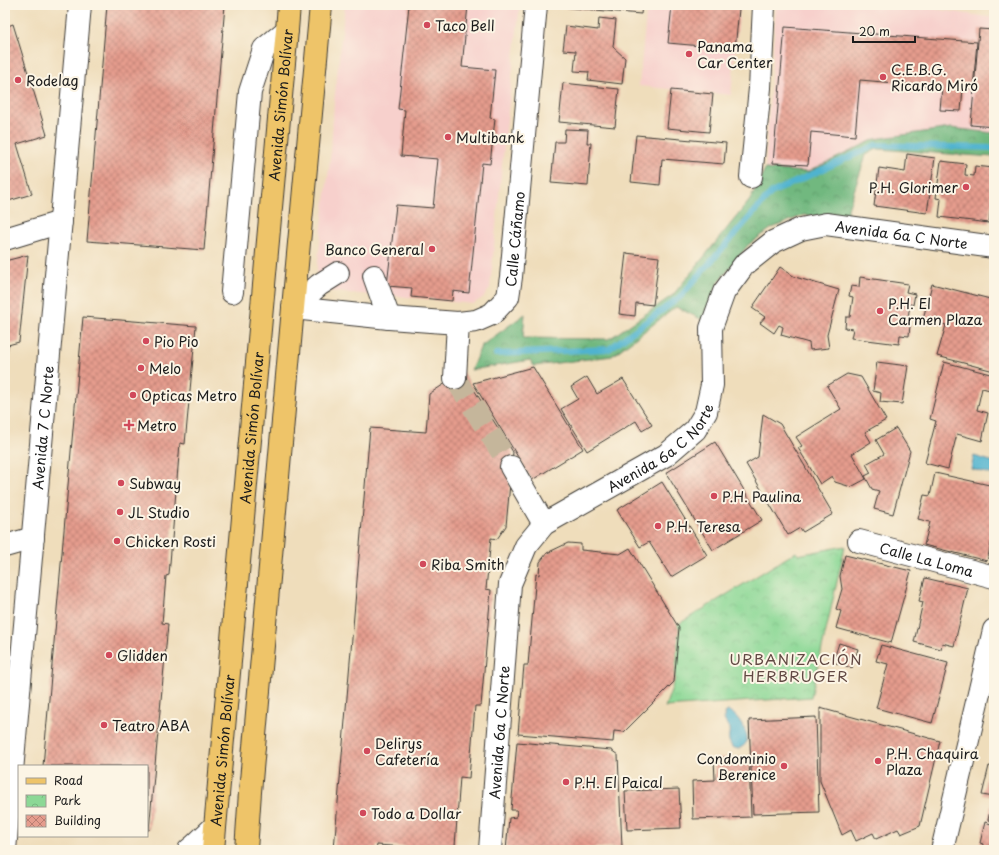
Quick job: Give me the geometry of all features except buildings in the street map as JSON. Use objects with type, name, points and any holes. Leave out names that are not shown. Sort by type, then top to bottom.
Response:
[{"type":"main road","name":"Avenida Simón Bolívar","points":[[213,850],[289,5]]},
{"type":"main road","points":[[248,848],[293,308],[321,5]]},
{"type":"street","name":"Avenida 7 C Norte","points":[[5,850],[80,5]]},
{"type":"street","name":"Calle Cáñamo","points":[[293,308],[389,318],[458,323],[476,321],[492,314],[508,297],[536,5]]},
{"type":"street","points":[[751,177],[760,88],[764,5]]},
{"type":"street","points":[[232,292],[250,92],[264,50],[287,30]]},
{"type":"street","points":[[5,239],[61,222]]},
{"type":"street","name":"Avenida 6a C Norte","points":[[490,850],[510,584],[526,546],[544,524],[666,455],[694,430],[706,412],[712,385],[711,328],[724,292],[744,265],[773,242],[801,229],[826,224],[994,247]]},
{"type":"street","points":[[293,308],[319,285],[338,273]]},
{"type":"street","points":[[374,276],[389,318]]},
{"type":"street","points":[[455,378],[458,323]]},
{"type":"street","points":[[511,467],[544,524]]},
{"type":"street","points":[[5,546],[33,538]]},
{"type":"street","name":"Calle La Loma","points":[[859,541],[994,577]]},
{"type":"street","points":[[942,850],[994,630]]},
{"type":"street","points":[[189,850],[215,826]]},
{"type":"shaded area","points":[[345,5],[520,5],[490,288],[484,297],[473,304],[387,295],[329,291],[316,276],[331,151],[334,102]]},
{"type":"shaded area","name":"Panama Car Center","points":[[647,5],[740,5],[731,95],[639,86]]},
{"type":"shaded area","name":"C.E.B.G. Ricardo Miró","points":[[776,5],[909,5],[994,18],[994,133],[951,128],[875,139],[808,172],[765,169]]},
{"type":"green space","points":[[951,128],[994,133],[994,157],[877,149],[866,155],[845,218],[804,215],[772,228],[748,245],[718,283],[703,320],[676,307],[612,356],[534,366],[530,360],[471,370],[481,346],[525,314],[523,338],[608,339],[615,335],[673,295],[750,200],[765,169],[808,172],[875,139]]},
{"type":"green space","points":[[845,546],[811,697],[665,707],[674,682],[679,628],[677,625],[796,552],[798,555]]},
{"type":"water","points":[[974,456],[994,462],[994,475],[971,469]]},
{"type":"water","points":[[728,711],[735,715],[746,732],[746,743],[738,749],[732,747],[729,741],[729,728],[724,717],[725,713]]},
{"type":"waterway","points":[[496,354],[609,349],[680,297],[771,193],[876,145],[994,148]]},
{"type":"tunnel","points":[[455,378],[511,467]]},
{"type":"place","name":"Taco Bell","points":[[427,25]]},
{"type":"place","name":"Panama Car Center","points":[[689,54]]},
{"type":"place","name":"C.E.B.G. Ricardo Miró","points":[[883,77]]},
{"type":"place","name":"Rodelag","points":[[18,80]]},
{"type":"place","name":"Multibank","points":[[448,137]]},
{"type":"place","name":"P.H. Glorimer","points":[[966,187]]},
{"type":"place","name":"Banco General","points":[[432,249]]},
{"type":"place","name":"P.H. El Carmen Plaza","points":[[880,311]]},
{"type":"place","name":"Pio Pio","points":[[146,341]]},
{"type":"place","name":"Melo","points":[[141,368]]},
{"type":"place","name":"Opticas Metro","points":[[133,395]]},
{"type":"place","name":"Metro","points":[[129,425]]},
{"type":"place","name":"Subway","points":[[121,483]]},
{"type":"place","name":"P.H. Paulina","points":[[714,496]]},
{"type":"place","name":"JL Studio","points":[[120,512]]},
{"type":"place","name":"P.H. Teresa","points":[[658,526]]},
{"type":"place","name":"Chicken Rosti","points":[[117,541]]},
{"type":"place","name":"Riba Smith","points":[[423,564]]},
{"type":"place","name":"Glidden","points":[[109,655]]},
{"type":"place","name":"Teatro ABA","points":[[104,725]]},
{"type":"place","name":"Delirys Cafetería","points":[[367,751]]},
{"type":"place","name":"P.H. Chaquira Plaza","points":[[878,761]]},
{"type":"place","name":"Condominio Berenice","points":[[784,766]]},
{"type":"place","name":"P.H. El Paical","points":[[566,782]]},
{"type":"place","name":"Todo a Dollar","points":[[363,813]]},
{"type":"district","name":"URBANIZACIÓN HERBRUGER","points":[[796,666]]}]
